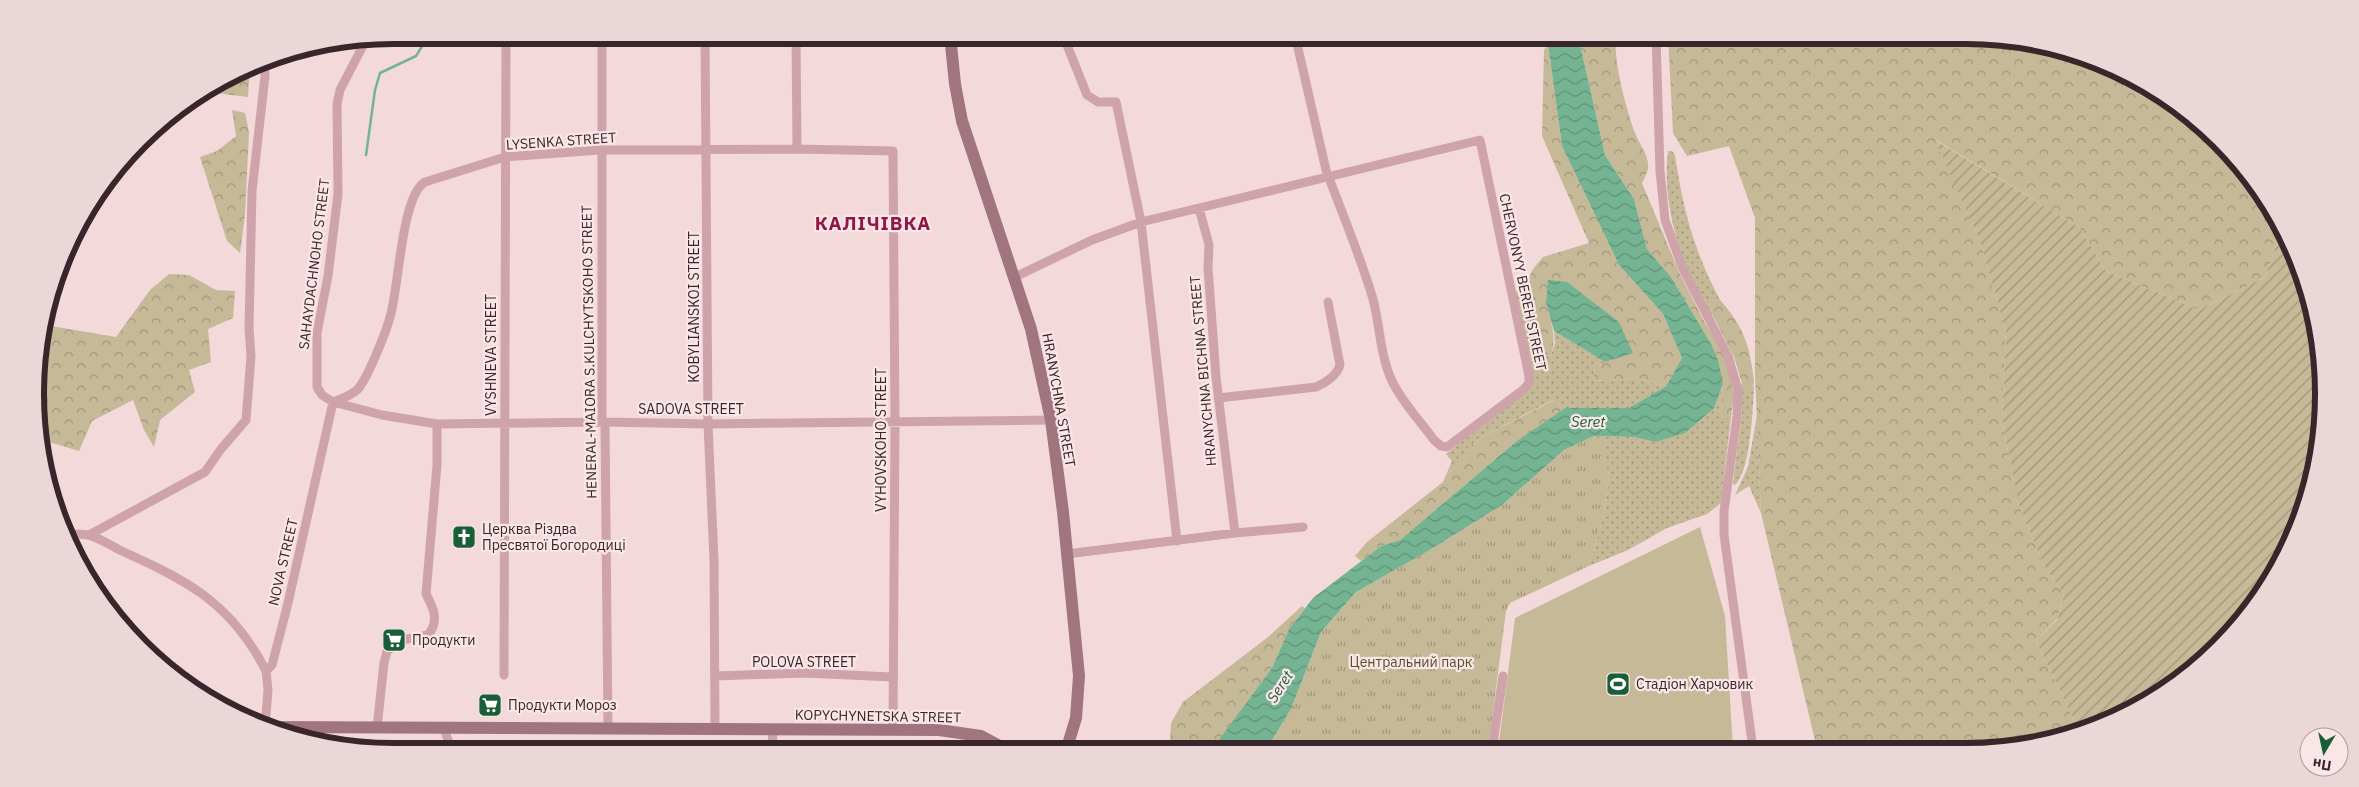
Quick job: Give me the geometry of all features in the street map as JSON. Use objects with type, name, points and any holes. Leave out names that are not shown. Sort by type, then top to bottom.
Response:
[{"type":"main road","name":"HRANYCHNA STREET","points":[[951,44],[955,84],[962,121],[1015,277],[1035,343],[1050,420],[1079,683],[1076,718],[1068,743]]},
{"type":"main road","name":"KOPYCHYNETSKA STREET","points":[[312,733],[377,728],[892,729],[939,730],[974,734],[996,743]]},
{"type":"street","name":"VYSHNEVA STREET","points":[[504,675],[506,44]]},
{"type":"street","name":"HENERAL-MAIORA S.KULCHYTSKOHO STREET","points":[[602,44],[600,150],[602,422],[605,425],[608,728]]},
{"type":"street","name":"KOBYLIANSKOI STREET","points":[[705,44],[708,424],[714,560],[715,728]]},
{"type":"street","points":[[796,44],[798,149]]},
{"type":"street","points":[[1067,44],[1087,95],[1098,102],[1116,102],[1141,222],[1177,541]]},
{"type":"street","points":[[1015,277],[1092,240],[1141,222],[1329,176],[1297,44]]},
{"type":"street","points":[[1656,44],[1660,171],[1665,220],[1683,269],[1728,356],[1738,390],[1737,416],[1724,511],[1724,534],[1752,743]]},
{"type":"street","name":"SAHAYDACHNOHO STREET","points":[[333,402],[318,390],[317,333],[328,276],[338,194],[336,112],[340,90],[363,45]]},
{"type":"street","points":[[89,535],[205,472],[221,449],[246,420],[251,356],[249,328],[252,191],[265,68]]},
{"type":"street","name":"CHERVONYY BEREH STREET","points":[[1480,140],[1529,380],[1524,389],[1450,447],[1445,447],[1437,442],[1397,390],[1390,377],[1372,297],[1329,176],[1480,140]]},
{"type":"street","name":"LYSENKA STREET","points":[[333,402],[352,394],[360,386],[391,317],[404,234],[416,190],[425,182],[505,157],[600,150],[798,149],[893,151]]},
{"type":"street","name":"VYHOVSKOHO STREET","points":[[892,729],[895,422],[893,151]]},
{"type":"street","name":"HRANYCHNA BICHNA STREET","points":[[1200,208],[1209,244],[1208,268],[1218,398],[1235,533]]},
{"type":"street","points":[[1218,398],[1310,388],[1327,381],[1337,372],[1340,365],[1328,302]]},
{"type":"street","name":"SADOVA STREET","points":[[333,402],[382,415],[437,424],[602,422],[708,424],[1050,420]]},
{"type":"street","name":"NOVA STREET","points":[[266,719],[268,690],[266,671],[272,665],[288,603],[333,402]]},
{"type":"street","points":[[377,728],[387,651],[402,640],[428,635],[434,624],[434,612],[426,594],[436,483],[437,424]]},
{"type":"street","points":[[1066,554],[1235,533],[1303,527]]},
{"type":"street","points":[[73,534],[89,535],[174,576],[214,602],[244,633],[266,671]]},
{"type":"street","name":"POLOVA STREET","points":[[715,676],[805,673],[892,677]]},
{"type":"street","points":[[1493,743],[1503,676]]},
{"type":"street","points":[[444,728],[449,743]]},
{"type":"street","points":[[772,743],[773,729]]},
{"type":"green space","points":[[1548,44],[1562,146],[1619,265],[1663,314],[1682,358],[1666,386],[1635,378],[1593,381],[1595,369],[1605,362],[1633,352],[1546,303],[1553,330],[1553,349],[1551,356],[1542,353],[1525,310],[1523,290],[1533,269],[1543,257],[1589,243],[1542,136],[1544,50]]},
{"type":"green space","points":[[1580,44],[1616,44],[1616,58],[1624,98],[1635,133],[1644,150],[1648,164],[1648,169],[1642,183],[1680,274],[1705,323],[1718,343],[1729,369],[1734,395],[1731,417],[1723,418],[1721,413],[1723,384],[1710,342],[1671,277],[1647,249],[1634,199],[1605,155]]},
{"type":"green space","points":[[1668,44],[1988,44],[2034,50],[2078,62],[2099,70],[2140,91],[2178,116],[2213,146],[2256,199],[2279,238],[2265,277],[2199,310],[2106,271],[2079,227],[1936,140],[1980,241],[2006,332],[2002,420],[2018,503],[2044,566],[2064,595],[2057,619],[2036,641],[2076,725],[2034,737],[1988,743],[1816,743],[1761,513],[1755,375],[1755,218],[1729,146],[1687,156],[1673,133]]},
{"type":"green space","points":[[249,75],[248,97],[216,93]]},
{"type":"green space","points":[[232,110],[245,113],[249,132],[245,215],[240,253],[227,241],[200,157],[217,151],[236,136]]},
{"type":"green space","points":[[1935,140],[2079,227],[2106,271],[2199,310],[2265,277],[2279,238],[2297,281],[2309,325],[2315,371],[2315,416],[2309,462],[2289,527],[2268,568],[2256,588],[2228,624],[2213,641],[2178,671],[2160,684],[2120,707],[2076,725],[2036,641],[2057,620],[2064,595],[2044,566],[2018,503],[2002,420],[2006,332],[1980,241]]},
{"type":"green space","points":[[1668,151],[1672,151],[1675,155],[1686,212],[1696,247],[1720,300],[1709,303],[1713,316],[1705,306],[1691,277],[1673,224],[1667,188]]},
{"type":"green space","points":[[169,274],[189,275],[216,290],[235,291],[233,318],[208,329],[211,362],[189,370],[195,392],[160,420],[154,447],[144,430],[133,400],[92,421],[79,451],[47,441],[44,416],[44,371],[50,326],[116,337],[150,290]]},
{"type":"green space","points":[[1523,290],[1525,310],[1542,353],[1551,356],[1555,343],[1554,331],[1605,362],[1595,369],[1593,381],[1635,378],[1666,386],[1629,408],[1565,408],[1553,400],[1482,437],[1468,448],[1466,459],[1446,475],[1452,461],[1446,454],[1533,384],[1514,292]]},
{"type":"green space","points":[[1714,300],[1720,300],[1735,319],[1745,338],[1754,381],[1752,387],[1748,390],[1744,390],[1734,357],[1713,316],[1709,303]]},
{"type":"green space","points":[[1723,384],[1721,413],[1723,418],[1731,417],[1721,503],[1707,514],[1667,528],[1628,550],[1589,566],[1603,518],[1609,476],[1603,443],[1594,436],[1634,437],[1655,442],[1714,408]]},
{"type":"green space","points":[[1741,384],[1753,387],[1754,384],[1753,407],[1745,466],[1735,485],[1733,484],[1742,413]]},
{"type":"green space","points":[[1554,400],[1565,408],[1518,440],[1400,540],[1381,546],[1361,561],[1355,556],[1367,542],[1443,482],[1446,475],[1466,459],[1468,448],[1482,437]]},
{"type":"green space","points":[[1757,415],[1761,513],[1749,486],[1735,495],[1748,467]]},
{"type":"green space","name":"Центральний парк","points":[[1594,436],[1604,443],[1609,476],[1603,518],[1589,566],[1510,603],[1506,611],[1489,743],[1270,743],[1291,709],[1321,632],[1356,592],[1428,551],[1502,505],[1564,450]]},
{"type":"green space","name":"Стадіон Харчовик","points":[[1700,527],[1725,616],[1733,743],[1499,743],[1515,618]]},
{"type":"green space","points":[[1302,606],[1305,608],[1289,629],[1272,668],[1217,743],[1169,743],[1171,723],[1183,702],[1268,637]]},
{"type":"water","name":"Seret","points":[[1548,44],[1580,44],[1605,155],[1634,199],[1647,249],[1671,277],[1710,342],[1718,360],[1723,384],[1714,408],[1685,433],[1655,442],[1634,437],[1594,436],[1564,450],[1502,505],[1428,551],[1356,592],[1321,632],[1291,709],[1270,743],[1217,743],[1272,668],[1289,629],[1313,598],[1381,546],[1400,540],[1518,440],[1565,408],[1629,408],[1666,386],[1682,358],[1663,314],[1619,265],[1562,146]]},
{"type":"water","points":[[1548,280],[1567,282],[1619,322],[1633,353],[1605,362],[1554,331],[1546,303]]},
{"type":"waterway","points":[[366,155],[375,90],[380,73],[416,56],[423,44]]},
{"type":"place","name":"Церква Різдва Пресвятої Богородиці","points":[[464,537]]},
{"type":"place","name":"Продукти","points":[[394,640]]},
{"type":"place","name":"Стадіон Харчовик","points":[[1618,684]]},
{"type":"place","name":"Продукти Мороз","points":[[490,705]]},
{"type":"district","name":"КАЛІЧІВКА","points":[[873,223]]}]
